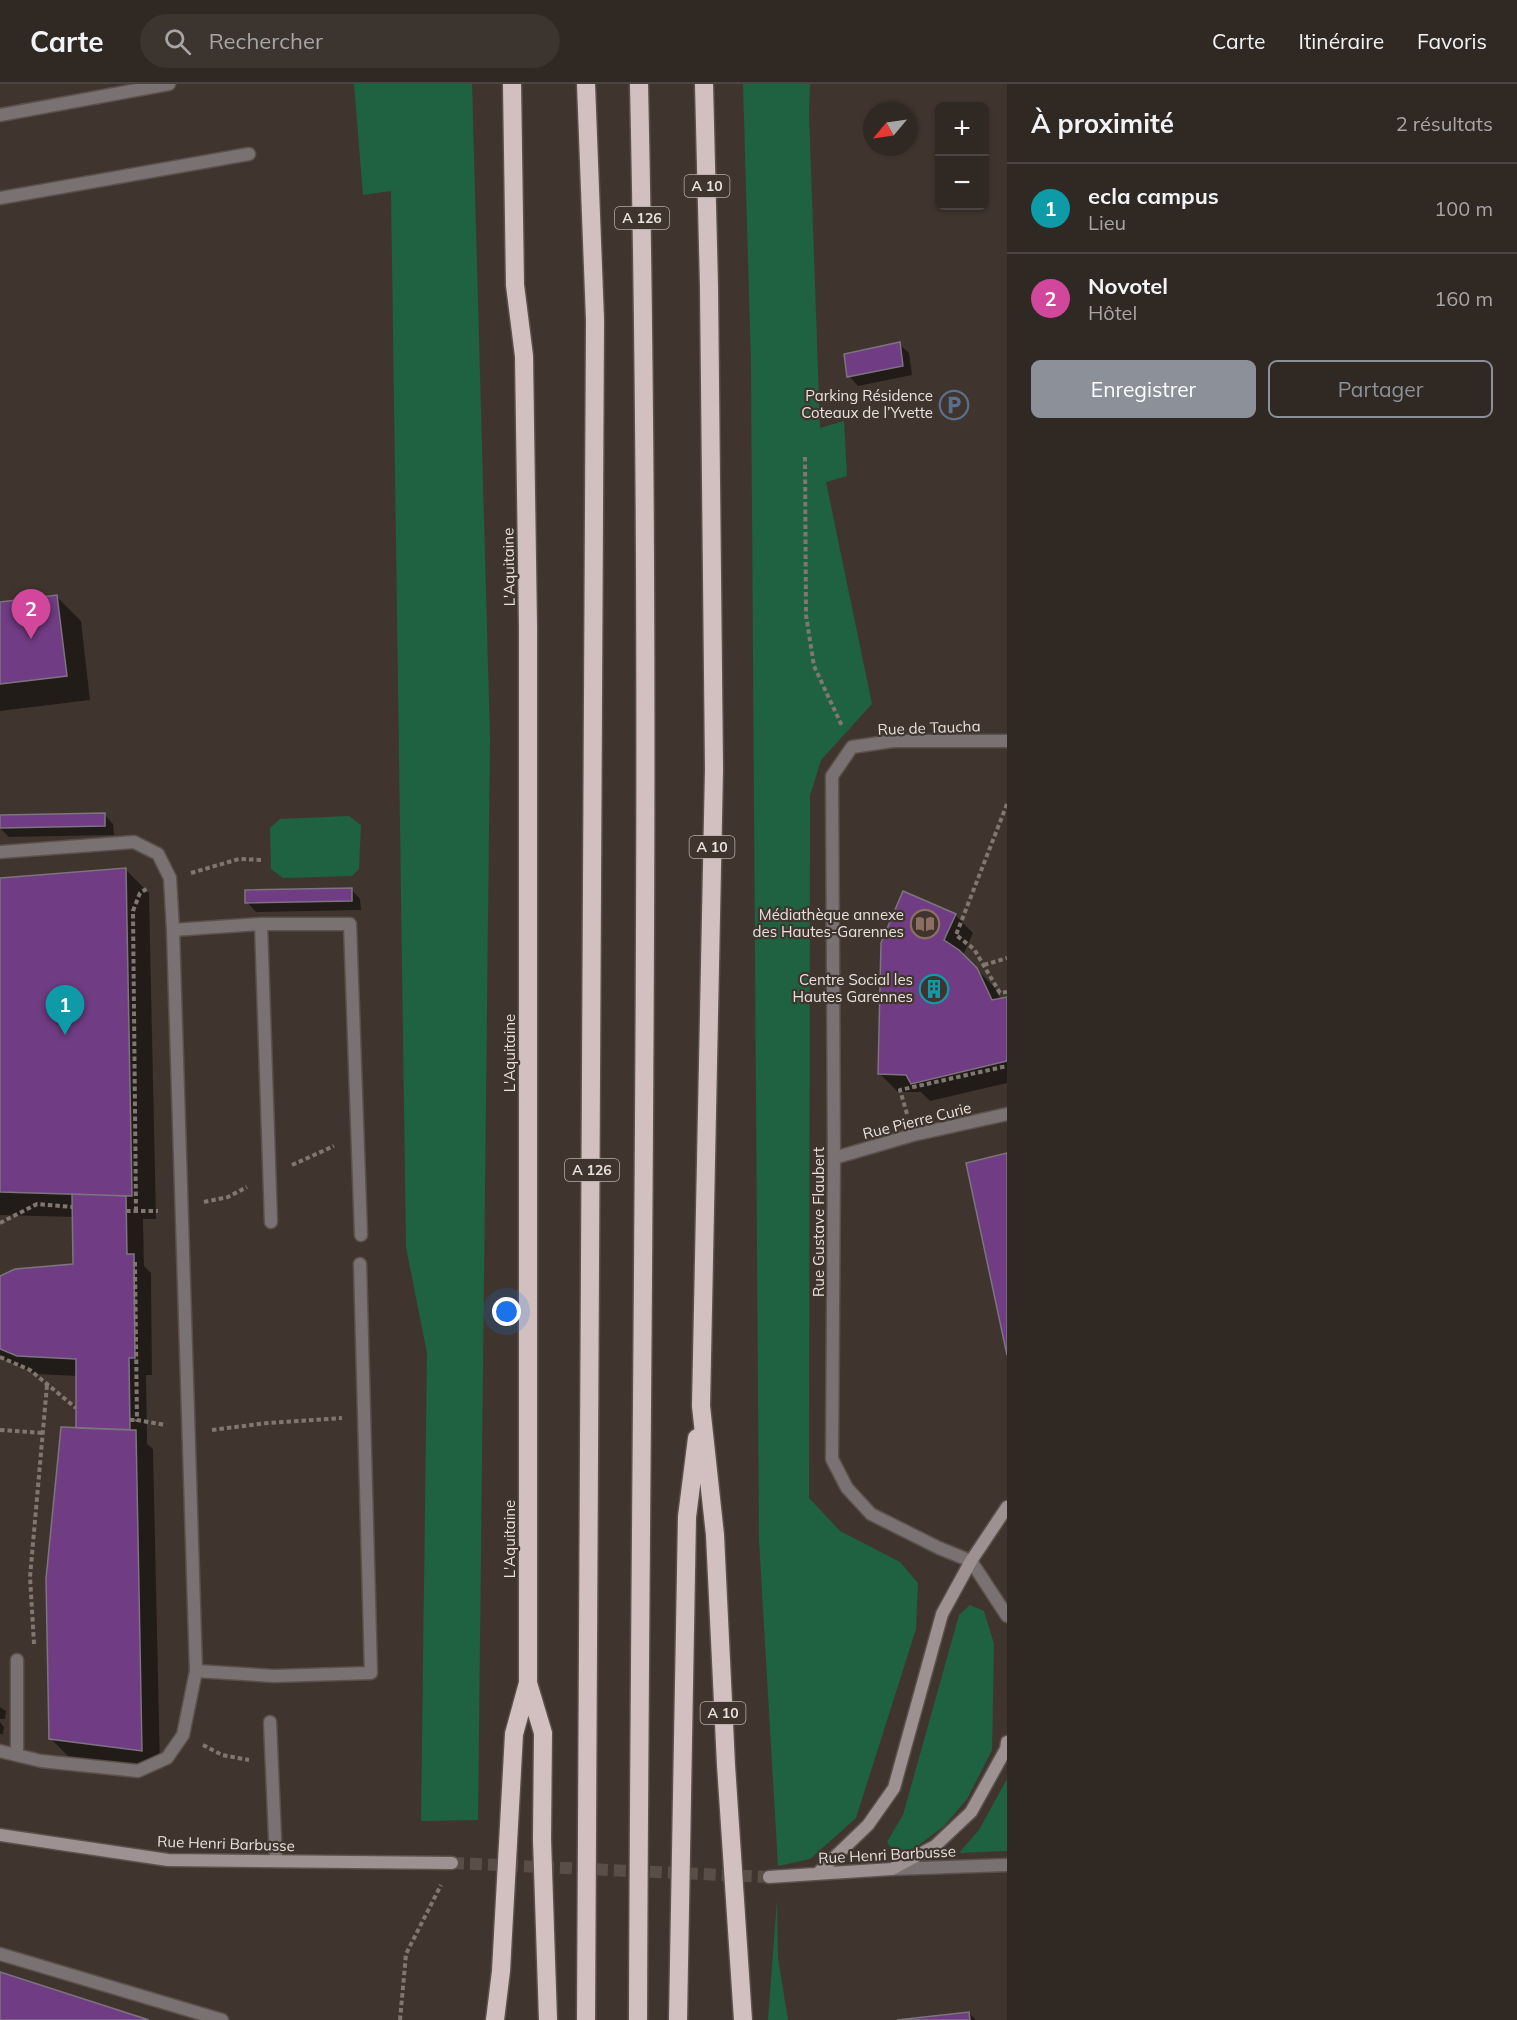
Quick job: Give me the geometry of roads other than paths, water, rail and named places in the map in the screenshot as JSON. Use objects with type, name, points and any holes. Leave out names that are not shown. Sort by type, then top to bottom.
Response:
[{"type":"highway","name":"L'Aquitaine","points":[[495,2020],[501,1971],[514,1734],[528,1683],[528,627],[524,356],[515,285],[512,84]]},
{"type":"highway","name":"A 126","points":[[586,84],[595,320],[586,2020]]},
{"type":"highway","name":"A 126","points":[[638,2020],[639,1561],[646,778],[645,352],[639,84]]},
{"type":"highway","name":"A 10","points":[[704,84],[709,287],[714,769],[701,1406],[715,1535],[726,1765],[743,2020]]},
{"type":"highway","points":[[678,2020],[687,1517],[701,1406]]},
{"type":"highway","points":[[528,1683],[543,1733],[542,1839],[548,2020]]},
{"type":"street","points":[[0,115],[169,84]]},
{"type":"street","points":[[0,198],[249,154]]},
{"type":"street","name":"Rue de Taucha","points":[[852,747],[893,741],[1007,741]]},
{"type":"street","name":"Rue Gustave Flaubert","points":[[852,747],[832,776],[834,1158],[832,1459],[847,1488],[871,1514],[939,1548],[971,1561]]},
{"type":"street","points":[[0,852],[134,842],[158,854],[170,878],[196,1671],[183,1735],[167,1758],[138,1771],[41,1761],[0,1751]]},
{"type":"street","points":[[173,930],[261,924],[350,924],[361,1235]]},
{"type":"street","points":[[261,924],[272,1222]]},
{"type":"street","name":"Rue Pierre Curie","points":[[834,1158],[913,1135],[1007,1114]]},
{"type":"street","points":[[196,1671],[274,1676],[371,1673],[360,1264]]},
{"type":"street","points":[[817,1874],[868,1826],[894,1788],[942,1614],[971,1561],[1007,1507]]},
{"type":"street","points":[[971,1561],[1007,1616]]},
{"type":"street","points":[[16,1755],[17,1660]]},
{"type":"street","points":[[270,1722],[276,1861]]},
{"type":"street","points":[[892,1869],[935,1846],[971,1812],[1006,1749],[1007,1742]]},
{"type":"street","name":"Rue Henri Barbusse","points":[[0,1835],[168,1860],[452,1863]]},
{"type":"street","name":"Rue Henri Barbusse","points":[[769,1877],[1007,1865]]},
{"type":"street","points":[[0,1954],[222,2020]]},
{"type":"tunnel","points":[[452,1863],[769,1877]]},
{"type":"place","name":"Parking Résidence Coteaux de l’Yvette","points":[[954,405]]},
{"type":"place","name":"Novotel","points":[[31,639]]},
{"type":"place","name":"Médiathèque annexe des Hautes-Garennes","points":[[925,924]]},
{"type":"place","name":"Centre Social les Hautes Garennes","points":[[934,989]]},
{"type":"place","name":"ecla campus","points":[[65,1035]]}]
